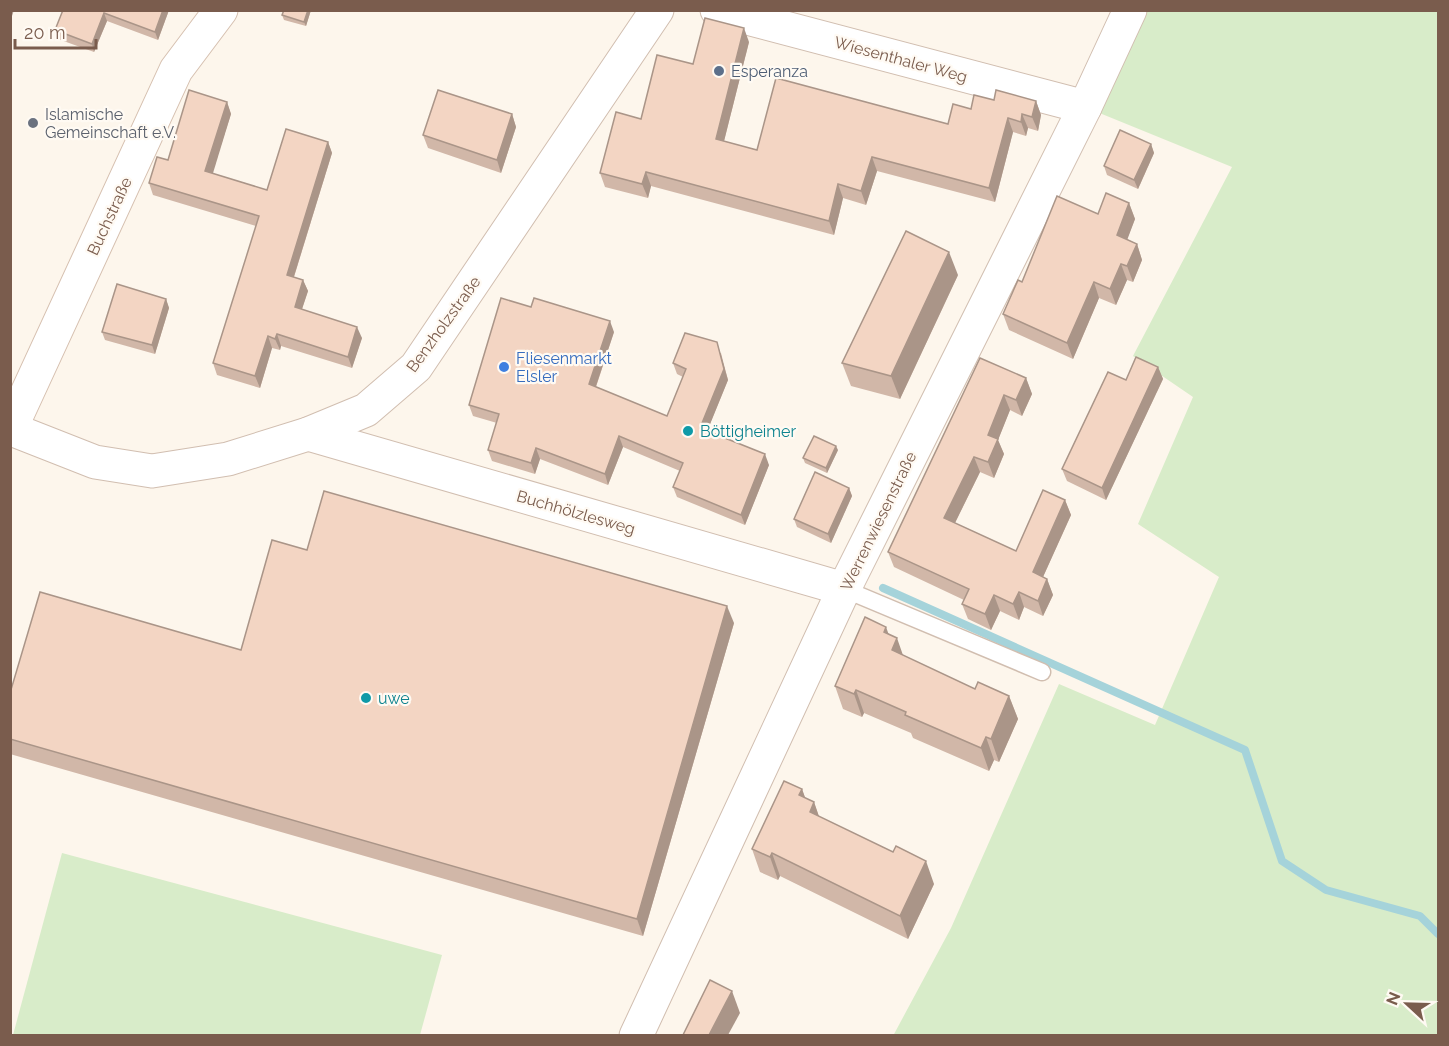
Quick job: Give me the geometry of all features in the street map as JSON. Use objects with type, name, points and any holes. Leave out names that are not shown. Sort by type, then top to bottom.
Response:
[{"type":"street","name":"Buchstraße","points":[[11,430],[176,70],[221,10]]},
{"type":"street","name":"Benzholzstraße","points":[[11,430],[95,462],[152,471],[228,459],[308,434],[366,410],[416,367],[657,10]]},
{"type":"street","name":"Wiesenthaler Weg","points":[[717,10],[1084,107]]},
{"type":"street","name":"Werrenwiesenstraße","points":[[636,1035],[844,589],[1130,10]]},
{"type":"street","name":"Buchhölzlesweg","points":[[308,434],[844,589]]},
{"type":"lane","points":[[844,589],[1042,672]]},
{"type":"green space","points":[[1146,11],[1438,11],[1438,1035],[893,1036],[951,928],[1059,684],[1155,725],[1219,577],[1138,524],[1193,397],[1133,356],[1232,167],[1097,112]]},
{"type":"green space","points":[[62,853],[442,955],[420,1035],[13,1035]]},
{"type":"building","points":[[63,10],[163,10],[155,32],[104,13],[92,44],[55,30]]},
{"type":"building","points":[[284,10],[308,10],[304,22],[282,15]]},
{"type":"building","points":[[705,18],[744,28],[716,139],[757,150],[776,78],[948,124],[953,104],[971,109],[974,95],[994,100],[996,90],[1036,101],[1032,117],[1022,114],[1021,122],[1008,118],[989,188],[872,157],[861,191],[838,184],[829,221],[646,172],[642,184],[600,173],[616,112],[641,119],[657,55],[693,64]]},
{"type":"building","points":[[189,90],[227,102],[205,171],[267,190],[286,129],[328,142],[287,275],[303,280],[295,307],[357,327],[348,357],[277,334],[275,339],[268,336],[255,376],[213,363],[259,216],[149,183],[157,157],[168,160]]},
{"type":"building","points":[[438,90],[512,114],[497,160],[423,135]]},
{"type":"building","points":[[1120,130],[1151,144],[1134,180],[1104,166]]},
{"type":"building","points":[[1106,193],[1129,203],[1117,235],[1137,244],[1127,266],[1121,264],[1110,289],[1094,282],[1067,343],[1003,314],[1018,280],[1022,282],[1057,196],[1098,214]]},
{"type":"building","points":[[906,231],[949,252],[891,376],[842,363]]},
{"type":"building","points":[[117,284],[166,299],[152,345],[102,332]]},
{"type":"building","points":[[501,298],[531,307],[534,298],[610,321],[589,384],[667,416],[686,369],[673,363],[685,333],[717,342],[724,369],[700,428],[765,454],[741,515],[673,487],[683,463],[619,436],[605,474],[536,448],[531,463],[488,450],[499,414],[469,405]]},
{"type":"building","points":[[1136,357],[1158,367],[1102,488],[1062,469],[1108,372],[1126,380]]},
{"type":"building","points":[[980,358],[1026,378],[1016,400],[1004,395],[988,435],[998,439],[988,462],[974,457],[944,518],[1016,551],[1043,490],[1065,500],[1033,572],[1047,579],[1038,601],[1019,592],[1013,604],[994,595],[985,614],[962,604],[969,589],[888,552]]},
{"type":"building","points":[[814,436],[836,446],[826,468],[803,458]]},
{"type":"building","points":[[815,472],[849,488],[828,534],[794,519]]},
{"type":"building","name":"uwe","points":[[324,491],[727,606],[637,919],[10,739],[10,693],[40,592],[241,650],[272,540],[307,550]]},
{"type":"building","points":[[865,617],[886,627],[884,632],[897,638],[892,650],[975,689],[978,682],[1009,696],[991,739],[986,737],[981,748],[905,715],[906,712],[856,690],[854,694],[835,686]]},
{"type":"building","points":[[784,781],[802,789],[799,795],[814,802],[810,812],[893,852],[896,846],[926,861],[900,916],[772,853],[770,857],[752,849]]},
{"type":"building","points":[[710,980],[732,991],[709,1035],[683,1035]]},
{"type":"waterway","points":[[883,588],[1245,750],[1282,861],[1326,890],[1420,916],[1438,934]]},
{"type":"place","name":"Esperanza","points":[[719,71]]},
{"type":"place","name":"Islamische Gemeinschaft e.V.","points":[[33,123]]},
{"type":"place","name":"Fliesenmarkt Elsler","points":[[504,367]]},
{"type":"place","name":"Böttigheimer","points":[[688,431]]},
{"type":"place","name":"uwe","points":[[366,698]]}]
